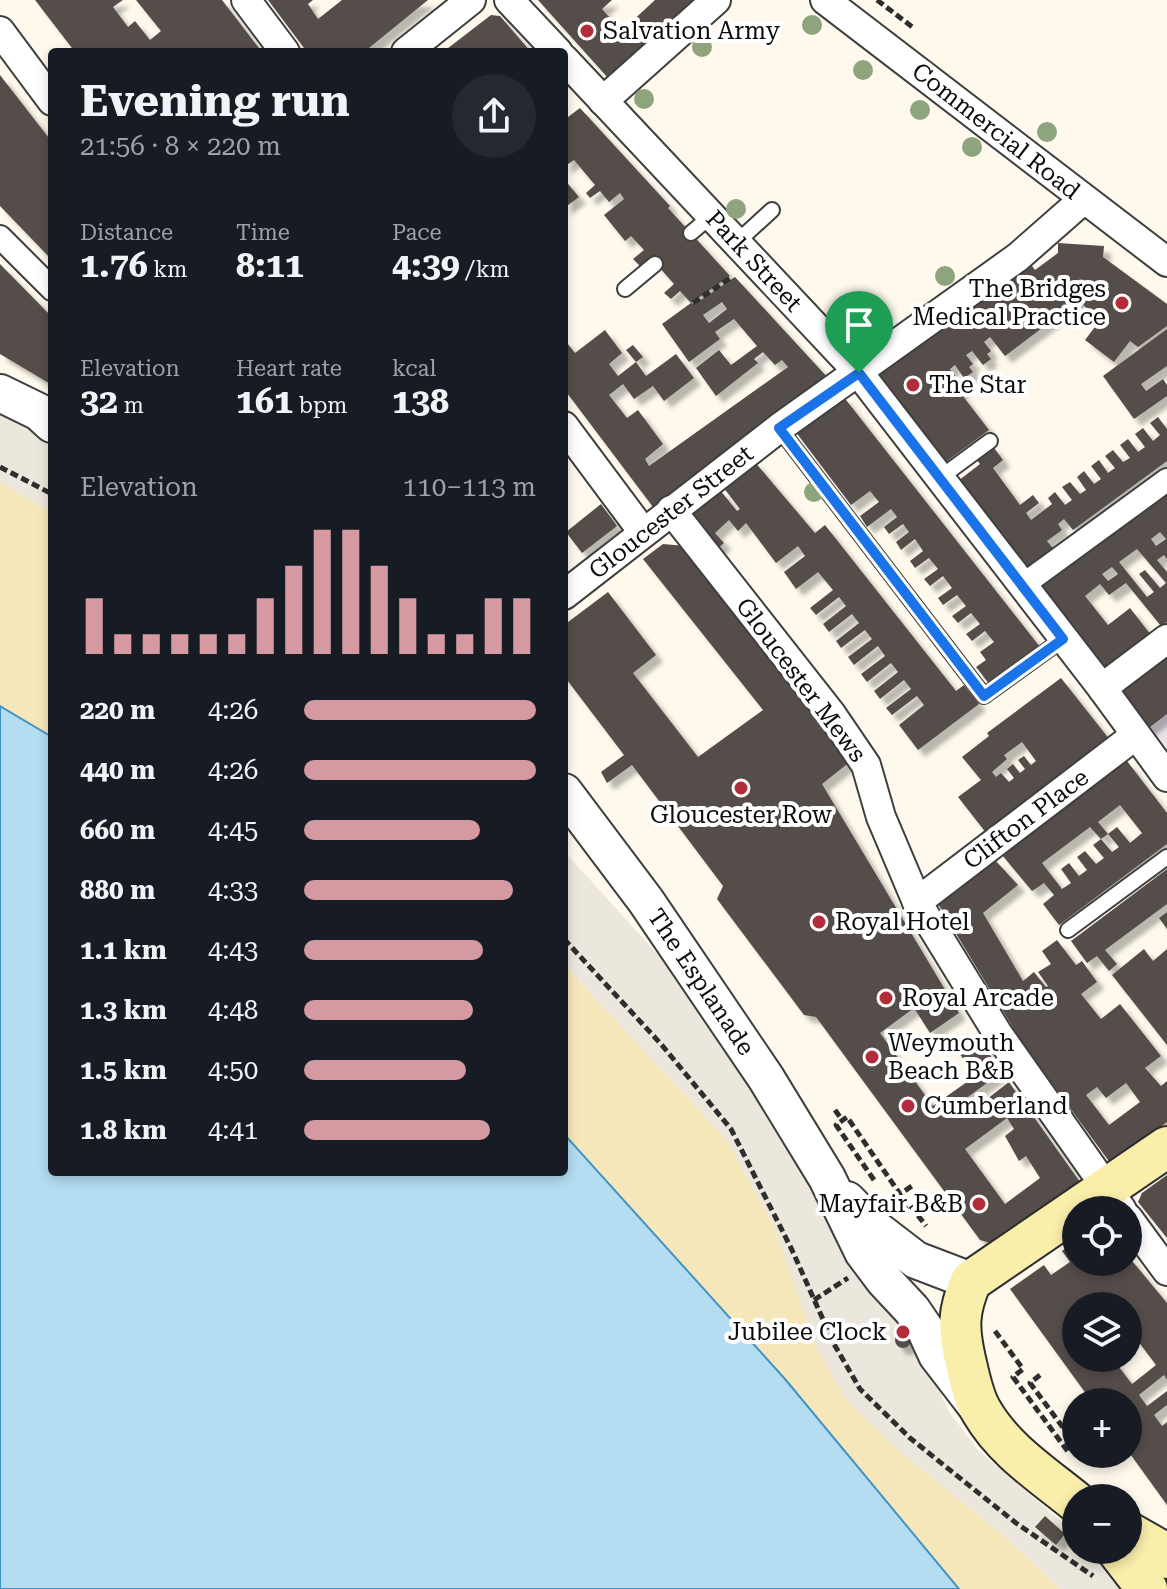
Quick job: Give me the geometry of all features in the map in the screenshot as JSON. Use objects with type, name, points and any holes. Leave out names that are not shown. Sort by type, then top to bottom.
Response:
[{"type":"main road","points":[[1126,1196],[1167,1147]]},
{"type":"main road","points":[[1062,1234],[971,1281],[961,1304],[959,1333],[981,1411],[1012,1450],[1062,1491]]},
{"type":"main road","points":[[1142,1540],[1163,1552],[1167,1558]]},
{"type":"main road","points":[[1108,1565],[1147,1589]]},
{"type":"street","points":[[246,0],[282,48]]},
{"type":"street","points":[[411,48],[471,0]]},
{"type":"street","points":[[509,0],[554,48]]},
{"type":"street","name":"Commercial Road","points":[[825,0],[1167,262]]},
{"type":"street","points":[[603,101],[713,1]]},
{"type":"street","points":[[0,31],[48,96]]},
{"type":"street","name":"Park Street","points":[[568,63],[603,101],[701,225],[736,243],[859,373],[1167,777]]},
{"type":"street","name":"Gloucester Street","points":[[568,592],[779,428],[996,280],[1084,199]]},
{"type":"street","points":[[0,237],[48,285]]},
{"type":"street","points":[[0,393],[48,416]]},
{"type":"street","points":[[568,431],[643,532]]},
{"type":"street","points":[[1023,585],[1167,480]]},
{"type":"street","name":"Gloucester Mews","points":[[671,510],[832,715],[866,765],[881,817],[917,902],[998,1034],[1113,1196]]},
{"type":"street","points":[[1102,688],[1167,639]]},
{"type":"street","name":"Clifton Place","points":[[917,902],[1136,735]]},
{"type":"street","name":"The Esplanade","points":[[568,797],[655,914],[766,1078],[827,1178],[863,1252],[912,1310],[937,1355],[981,1411]]},
{"type":"street","name":"The Esplanade","points":[[827,1178],[873,1227],[916,1260],[971,1281]]},
{"type":"street","name":"Gloucester Mews","points":[[1142,1237],[1167,1271]]},
{"type":"lane","points":[[736,243],[772,210]]},
{"type":"lane","points":[[625,289],[655,264]]},
{"type":"lane","points":[[779,428],[984,696],[1063,639]]},
{"type":"lane","points":[[941,477],[990,441]]},
{"type":"lane","points":[[1068,930],[1167,857]]},
{"type":"path","points":[[877,0],[915,29]]},
{"type":"path","points":[[693,303],[739,272]]},
{"type":"path","points":[[0,467],[48,492]]},
{"type":"path","points":[[568,943],[661,1044],[731,1129],[834,1344],[860,1389],[910,1438],[993,1504],[1108,1565]]},
{"type":"path","points":[[835,1110],[842,1120]]},
{"type":"path","points":[[879,1188],[836,1125],[847,1117],[900,1194],[915,1184]]},
{"type":"path","points":[[910,1205],[931,1233]]},
{"type":"path","points":[[897,1213],[904,1223]]},
{"type":"path","points":[[814,1300],[851,1277]]},
{"type":"path","points":[[995,1331],[1023,1369],[1013,1377],[1062,1443]]},
{"type":"path","points":[[1040,1375],[1030,1383],[1062,1426]]},
{"type":"shaded area","points":[[0,414],[48,433],[48,511],[0,482]]},
{"type":"shaded area","points":[[1167,714],[1167,748],[1151,727]]},
{"type":"shaded area","points":[[568,855],[690,990],[910,1327],[949,1412],[979,1451],[1062,1522],[1062,1564],[1109,1564],[1137,1589],[1060,1589],[1004,1536],[898,1450],[846,1400],[818,1351],[773,1224],[726,1139],[568,969]]},
{"type":"sand","points":[[0,482],[48,511],[48,1176],[568,1176],[568,969],[726,1139],[773,1224],[793,1279],[898,1450],[1004,1536],[1060,1589],[480,1589],[0,1202]]},
{"type":"water","points":[[0,706],[48,735],[48,1176],[568,1176],[568,1138],[785,1379],[959,1589],[0,1589]]},
{"type":"building","points":[[35,0],[123,0],[113,7],[128,27],[135,21],[150,40],[161,31],[136,0],[222,0],[259,48],[72,48]]},
{"type":"building","points":[[268,0],[313,0],[308,4],[318,19],[342,0],[428,0],[369,48],[304,48]]},
{"type":"building","points":[[538,0],[612,0],[602,9],[610,18],[602,25],[614,38],[655,0],[694,0],[609,79]]},
{"type":"building","points":[[491,15],[500,16],[528,48],[448,48]]},
{"type":"building","points":[[0,75],[48,137],[48,256],[0,206]]},
{"type":"building","points":[[580,108],[730,276],[691,303],[680,291],[671,299],[664,293],[674,284],[650,257],[640,266],[633,259],[644,250],[631,236],[625,241],[604,215],[624,199],[620,193],[609,202],[600,191],[590,198],[586,193],[595,185],[574,160],[568,164],[568,117]]},
{"type":"building","points":[[568,184],[579,197],[568,205]]},
{"type":"building","points":[[1058,243],[1104,246],[1103,257],[1167,304],[1167,326],[1138,347],[1130,341],[1114,362],[1085,340],[1101,319],[1078,301],[1005,356],[990,337],[984,342],[991,351],[987,354],[991,359],[983,365],[972,351],[966,355],[973,364],[969,367],[973,372],[964,378],[955,365],[950,369],[964,387],[959,391],[989,430],[943,464],[873,374],[988,292],[995,300],[1012,288],[1007,281],[1030,263],[1035,270],[1058,253]]},
{"type":"building","points":[[0,264],[48,313],[48,383],[0,354]]},
{"type":"building","points":[[735,277],[829,379],[653,507],[568,394],[568,344],[575,353],[605,330],[622,353],[609,364],[618,376],[636,362],[646,376],[676,354],[694,378],[664,401],[653,386],[634,399],[623,384],[609,395],[627,418],[638,410],[663,444],[645,459],[649,466],[788,367],[782,360],[775,365],[763,352],[754,359],[758,363],[716,396],[696,368],[719,350],[731,365],[757,346],[734,319],[715,332],[720,339],[689,362],[662,324],[691,303],[695,304]],"holes":[[[722,302],[727,309],[709,323],[703,315]]]},
{"type":"building","points":[[1167,329],[1167,366],[1141,384],[1146,391],[1163,379],[1167,385],[1167,396],[1134,419],[1103,376]]},
{"type":"building","points":[[633,345],[643,357],[636,362],[626,350]]},
{"type":"building","points":[[843,396],[1040,647],[990,685],[976,667],[986,660],[980,652],[994,642],[985,631],[972,641],[966,634],[980,624],[971,613],[958,623],[952,616],[966,606],[957,595],[943,605],[938,598],[952,588],[943,576],[930,586],[924,579],[938,569],[929,558],[915,568],[910,561],[923,551],[915,539],[901,550],[896,542],[909,532],[903,524],[889,534],[884,527],[897,517],[891,509],[867,527],[860,516],[879,502],[870,491],[851,505],[795,431]]},
{"type":"building","points":[[1158,417],[1167,429],[1167,461],[1073,530],[1064,519],[1058,524],[1062,530],[1047,541],[1055,551],[1027,572],[958,481],[980,464],[975,458],[992,445],[1003,460],[993,468],[1020,505],[1033,495],[1039,503],[1026,513],[1031,520],[1052,504],[1048,498],[1055,492],[1065,505],[1072,500],[1062,487],[1070,482],[1080,494],[1086,490],[1077,477],[1084,471],[1094,484],[1101,479],[1091,466],[1099,460],[1108,473],[1115,468],[1105,456],[1113,450],[1123,462],[1130,458],[1120,445],[1128,439],[1138,452],[1145,447],[1135,434],[1143,428],[1153,441],[1160,435],[1150,423]]},
{"type":"building","points":[[754,461],[815,533],[825,525],[956,691],[964,685],[979,704],[918,750],[899,725],[924,705],[917,696],[892,715],[886,708],[911,689],[904,680],[880,699],[874,691],[898,672],[891,663],[867,682],[861,674],[885,656],[878,646],[854,665],[848,657],[872,639],[865,630],[841,648],[836,641],[859,623],[852,614],[829,632],[823,624],[846,606],[839,597],[816,615],[810,608],[833,590],[818,572],[796,589],[784,572],[805,556],[798,546],[776,563],[746,523],[738,531],[729,520],[715,533],[724,543],[714,552],[686,518],[720,490],[737,511],[740,509],[723,487]]},
{"type":"building","points":[[1167,489],[1167,559],[1164,555],[1157,560],[1167,572],[1167,622],[1161,626],[1126,583],[1109,595],[1100,584],[1085,596],[1108,625],[1130,608],[1151,635],[1103,672],[1036,585]],"holes":[[[1160,532],[1166,539],[1156,546],[1151,539]],[[1137,549],[1166,583],[1160,588],[1145,570],[1139,574],[1154,592],[1147,597],[1119,562]],[[1112,567],[1118,574],[1108,581],[1102,574]]]},
{"type":"building","points":[[601,504],[617,526],[582,553],[568,530]]},
{"type":"building","points":[[663,544],[685,546],[851,761],[822,784],[959,1013],[930,1033],[914,1008],[880,1033],[933,1106],[995,1062],[1002,1072],[961,1102],[969,1113],[1009,1082],[1080,1182],[994,1244],[980,1240],[816,1017],[804,1015],[717,899],[723,886],[632,765],[607,783],[601,772],[624,755],[568,681],[568,622],[608,592],[656,655],[633,673],[698,757],[763,710],[643,559]],"holes":[[[1007,1118],[1014,1129],[1005,1136],[1019,1161],[1026,1156],[1040,1178],[1005,1204],[965,1149]]]},
{"type":"building","points":[[1167,654],[1167,714],[1145,731],[1120,693]]},
{"type":"building","points":[[1061,678],[1110,740],[987,834],[958,797],[981,780],[962,757],[989,736],[987,733]],"holes":[[[1022,742],[1036,761],[1031,765],[1024,756],[1018,760],[1025,769],[1020,773],[1013,764],[1007,769],[1014,778],[1009,782],[1001,773],[996,777],[992,772],[1007,759],[1004,755]]]},
{"type":"building","points":[[1127,761],[1167,813],[1167,844],[1059,925],[1043,904],[1054,895],[1044,883],[1032,891],[1002,855]],"holes":[[[1120,805],[1142,833],[1130,843],[1117,827],[1108,834],[1098,822]],[[1090,827],[1101,839],[1093,845],[1104,858],[1096,864],[1085,851],[1077,857],[1087,870],[1079,876],[1069,863],[1061,869],[1071,883],[1062,889],[1042,863]],[[1108,834],[1119,847],[1112,852],[1101,839]]]},
{"type":"building","points":[[995,860],[1018,885],[983,913],[1023,981],[1034,972],[1048,986],[1038,972],[1051,964],[1042,951],[1057,940],[1076,965],[1082,961],[1097,982],[1081,994],[1101,1019],[1120,1004],[1161,1056],[1145,1068],[1161,1086],[1167,1081],[1167,1122],[1116,1160],[1108,1160],[1021,1041],[938,904]],"holes":[[[1126,1083],[1140,1102],[1109,1125],[1086,1095],[1097,1087],[1106,1098]]]},
{"type":"building","points":[[1167,869],[1167,904],[1105,950],[1117,964],[1109,971],[1097,956],[1087,963],[1071,941]]},
{"type":"building","points":[[1167,912],[1167,929],[1159,918]]},
{"type":"building","points":[[1144,949],[1153,961],[1167,949],[1167,1045],[1112,975]]},
{"type":"building","points":[[975,1035],[992,1058],[973,1072],[956,1049]]},
{"type":"building","points":[[1167,1175],[1167,1238],[1142,1207],[1142,1193]]},
{"type":"building","points":[[1044,1265],[1051,1275],[1062,1267],[1062,1276],[1142,1276],[1142,1273],[1167,1303],[1167,1380],[1164,1375],[1142,1393],[1142,1388],[1082,1388],[1070,1372],[1123,1372],[1132,1384],[1156,1365],[1142,1346],[1142,1292],[1062,1292],[1062,1361],[1010,1289]]},
{"type":"building","points":[[903,1332],[911,1340],[903,1348],[895,1340]]},
{"type":"building","points":[[1167,1391],[1167,1405],[1154,1415],[1162,1426],[1167,1422],[1167,1505],[1140,1468],[1142,1399],[1147,1406]]},
{"type":"building","points":[[1045,1516],[1062,1531],[1062,1538],[1056,1545],[1035,1527]]},
{"type":"place","name":"Salvation Army","points":[[587,31]]},
{"type":"place","name":"The Bridges Medical Practice","points":[[1122,303]]},
{"type":"place","name":"The Star","points":[[913,385]]},
{"type":"place","name":"Gloucester Row","points":[[741,788]]},
{"type":"place","name":"Royal Hotel","points":[[819,922]]},
{"type":"place","name":"Royal Arcade","points":[[886,998]]},
{"type":"place","name":"Weymouth Beach B&B","points":[[872,1057]]},
{"type":"place","name":"Cumberland","points":[[908,1106]]},
{"type":"place","name":"Mayfair B&B","points":[[979,1204]]},
{"type":"place","name":"Jubilee Clock","points":[[903,1332]]},
{"type":"route","points":[[859,373],[1063,639],[984,696],[779,428],[859,373]]}]
